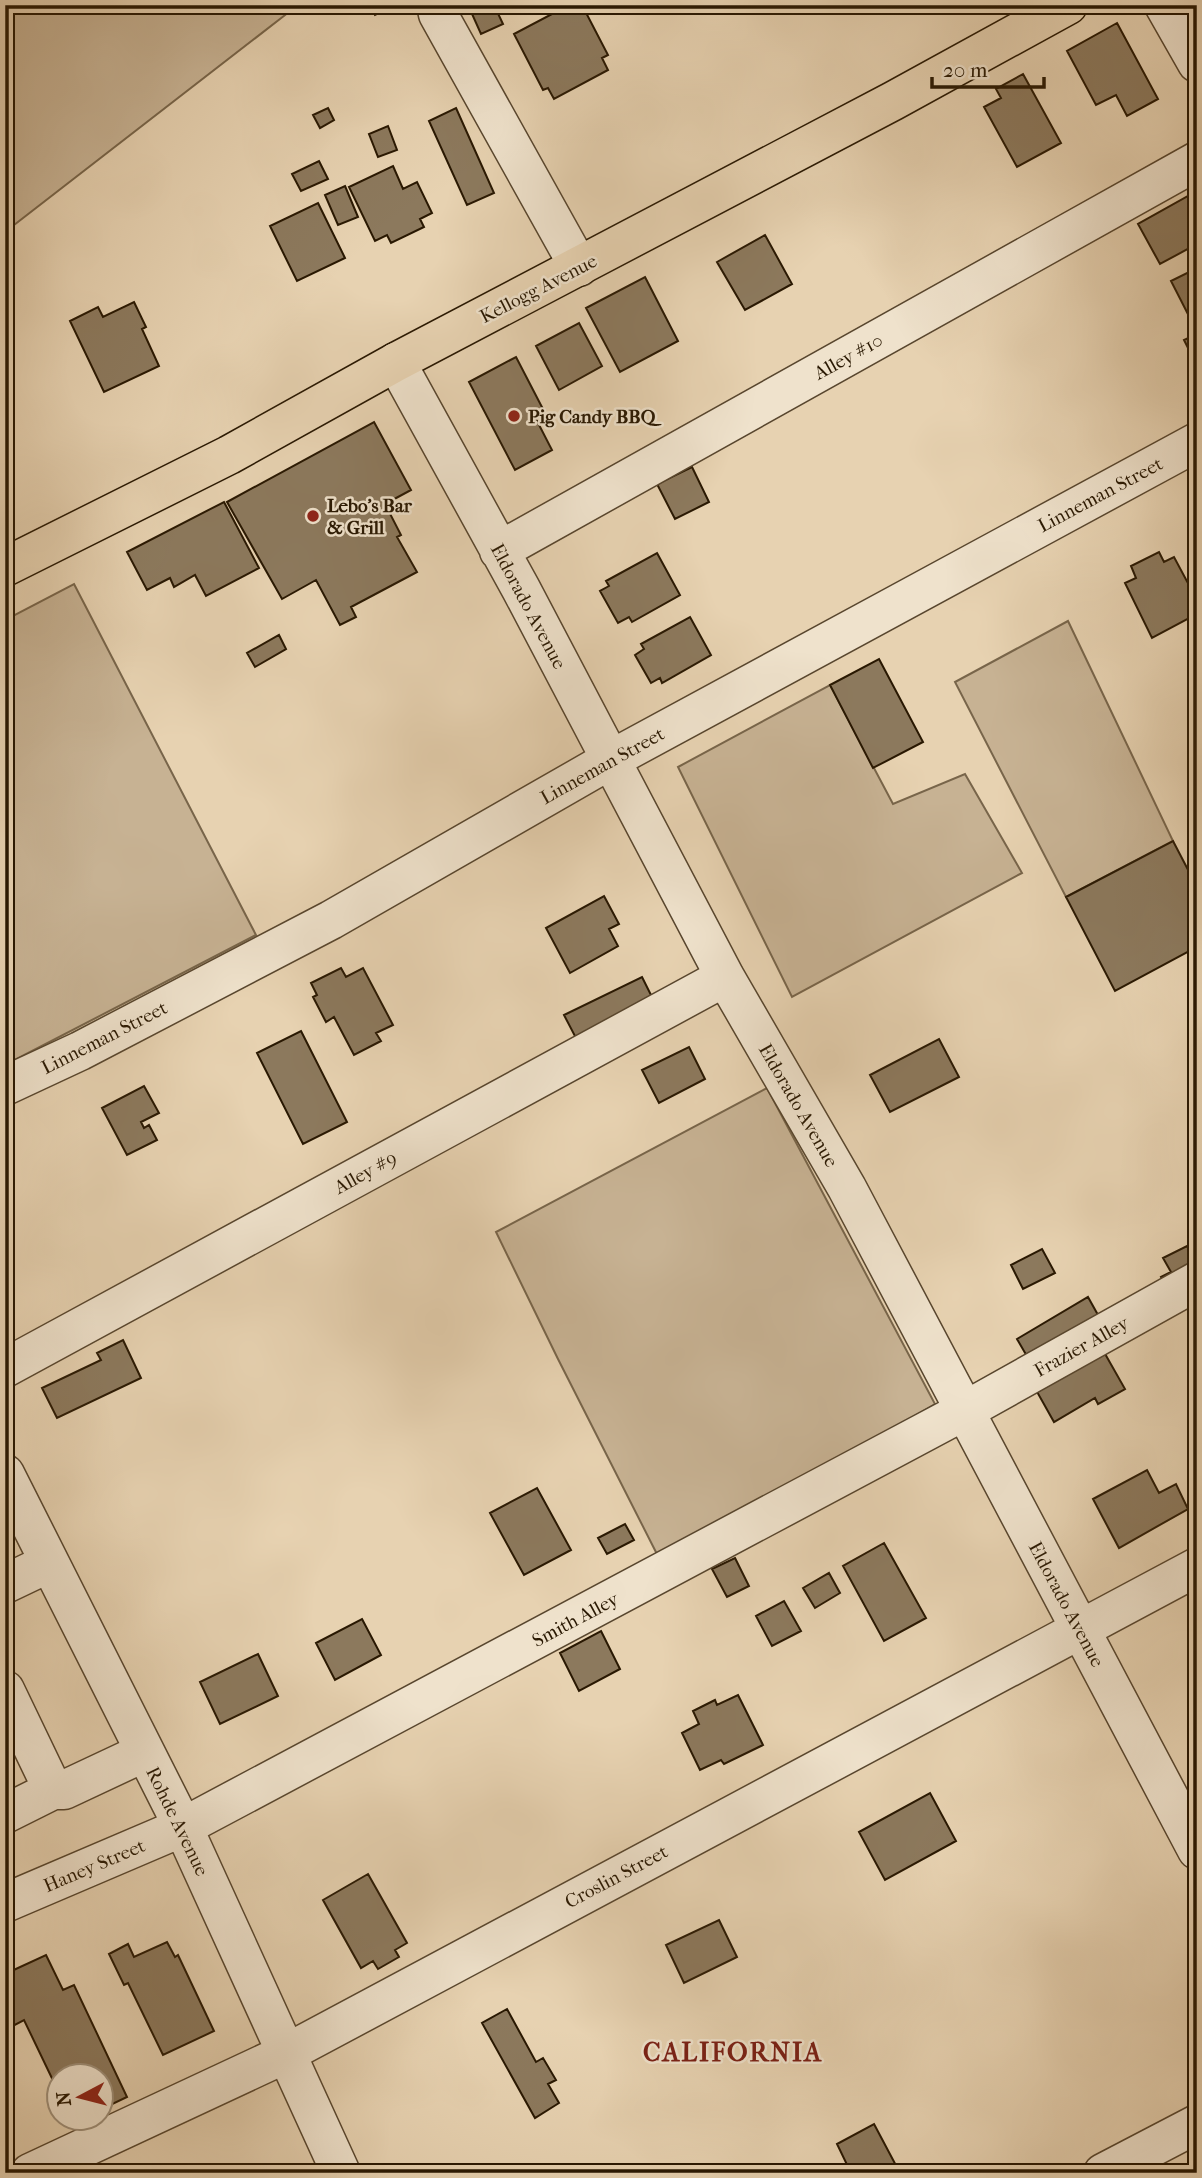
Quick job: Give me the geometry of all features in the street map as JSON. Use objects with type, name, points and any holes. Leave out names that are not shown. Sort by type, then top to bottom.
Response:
[{"type":"main road","name":"Kellogg Avenue","points":[[5,567],[229,455],[396,362],[1068,5]]},
{"type":"street","points":[[436,5],[438,14],[579,267]]},
{"type":"street","points":[[1164,5],[1197,63]]},
{"type":"street","name":"Alley #10","points":[[499,551],[1197,161]]},
{"type":"street","name":"Eldorado Avenue","points":[[396,362],[725,977],[848,1188],[1197,1850]]},
{"type":"street","name":"Linneman Street","points":[[5,1086],[331,920],[610,760],[1197,442]]},
{"type":"street","name":"Alley #9","points":[[5,1368],[725,977]]},
{"type":"street","name":"Frazier Alley","points":[[966,1410],[1197,1281]]},
{"type":"street","name":"Smith Alley","points":[[183,1828],[966,1410]]},
{"type":"street","name":"Rohde Avenue","points":[[5,1474],[183,1828],[341,2173]]},
{"type":"street","points":[[5,1584],[49,1563]]},
{"type":"street","name":"Croslin Street","points":[[30,2173],[285,2054],[1197,1567]]},
{"type":"street","points":[[5,1690],[53,1790]]},
{"type":"street","points":[[5,1814],[53,1790],[64,1790],[145,1752]]},
{"type":"street","name":"Haney Street","points":[[5,1903],[183,1828]]},
{"type":"street","points":[[1103,2173],[1197,2124]]},
{"type":"shaded area","points":[[5,5],[291,5],[289,12],[5,232]]},
{"type":"shaded area","points":[[74,584],[256,935],[5,1065],[5,620]]},
{"type":"shaded area","points":[[1068,621],[1173,841],[1066,897],[955,682]]},
{"type":"shaded area","points":[[830,685],[893,804],[965,774],[1022,873],[792,997],[678,767]]},
{"type":"shaded area","points":[[767,1088],[935,1404],[662,1564],[496,1232]]},
{"type":"building","points":[[371,5],[396,5],[375,15]]},
{"type":"building","points":[[468,5],[494,5],[503,24],[481,34]]},
{"type":"building","points":[[569,5],[582,5],[608,55],[602,58],[608,70],[554,99],[548,88],[543,90],[514,34]]},
{"type":"building","points":[[729,5],[748,5],[733,13]]},
{"type":"building","points":[[1117,23],[1158,99],[1127,116],[1116,95],[1096,105],[1067,51]]},
{"type":"building","points":[[1023,74],[1061,143],[1017,167],[984,107],[1001,98],[996,89]]},
{"type":"building","points":[[328,108],[334,120],[320,128],[313,115]]},
{"type":"building","points":[[456,108],[494,193],[467,205],[429,121]]},
{"type":"building","points":[[388,126],[397,150],[378,157],[369,134]]},
{"type":"building","points":[[319,161],[328,179],[301,191],[292,174]]},
{"type":"building","points":[[393,166],[403,189],[417,182],[432,213],[420,219],[424,227],[391,243],[387,235],[375,241],[349,187]]},
{"type":"building","points":[[345,186],[358,217],[338,225],[325,195]]},
{"type":"building","points":[[1197,191],[1197,244],[1160,264],[1138,224]]},
{"type":"building","points":[[318,203],[345,258],[297,281],[270,226]]},
{"type":"building","points":[[765,235],[792,284],[745,310],[717,262]]},
{"type":"building","points":[[1197,268],[1197,319],[1192,322],[1171,281]]},
{"type":"building","points":[[645,277],[678,341],[620,372],[586,308]]},
{"type":"building","points":[[134,302],[146,327],[142,329],[159,366],[104,392],[70,321],[98,307],[103,317]]},
{"type":"building","points":[[579,323],[602,366],[559,390],[536,346]]},
{"type":"building","points":[[1197,334],[1197,366],[1184,340]]},
{"type":"building","name":"Pig Candy BBQ","points":[[516,357],[545,413],[536,419],[552,450],[515,470],[469,382]]},
{"type":"building","name":"Lebo's Bar & Grill","points":[[374,422],[411,490],[385,504],[401,535],[397,537],[417,572],[351,607],[356,617],[340,625],[316,580],[282,599],[227,502]]},
{"type":"building","points":[[692,467],[709,502],[675,519],[657,484]]},
{"type":"building","points":[[224,502],[259,568],[206,596],[195,575],[174,587],[170,578],[147,590],[127,552]]},
{"type":"building","points":[[1159,552],[1164,562],[1174,557],[1197,600],[1197,614],[1152,638],[1125,583],[1136,578],[1131,566]]},
{"type":"building","points":[[657,553],[680,595],[632,622],[629,617],[618,623],[600,591],[609,586],[606,581]]},
{"type":"building","points":[[690,617],[711,655],[662,683],[660,678],[651,683],[635,655],[644,649],[641,644]]},
{"type":"building","points":[[279,635],[286,649],[255,667],[247,653]]},
{"type":"building","points":[[879,659],[923,742],[873,768],[830,685]]},
{"type":"building","points":[[1173,841],[1197,887],[1197,947],[1115,991],[1066,897]]},
{"type":"building","points":[[604,896],[619,924],[609,929],[618,946],[570,973],[546,928]]},
{"type":"building","points":[[341,968],[346,977],[363,968],[393,1025],[376,1033],[381,1041],[354,1055],[334,1017],[326,1022],[313,997],[317,995],[311,983]]},
{"type":"building","points":[[642,977],[654,1001],[577,1040],[564,1015]]},
{"type":"building","points":[[301,1031],[347,1122],[303,1144],[257,1053]]},
{"type":"building","points":[[939,1039],[959,1077],[890,1112],[870,1075]]},
{"type":"building","points":[[689,1047],[705,1079],[659,1103],[642,1070]]},
{"type":"building","points":[[144,1086],[159,1113],[141,1122],[144,1128],[149,1125],[157,1140],[127,1155],[102,1108]]},
{"type":"building","points":[[1187,1246],[1197,1261],[1197,1275],[1168,1290],[1161,1277],[1171,1272],[1163,1258]]},
{"type":"building","points":[[1042,1249],[1055,1273],[1023,1289],[1011,1265]]},
{"type":"building","points":[[1088,1297],[1103,1324],[1032,1365],[1017,1339]]},
{"type":"building","points":[[123,1340],[141,1378],[57,1418],[42,1388],[101,1360],[97,1353]]},
{"type":"building","points":[[1104,1352],[1125,1389],[1098,1404],[1095,1398],[1054,1422],[1036,1390]]},
{"type":"building","points":[[1147,1470],[1159,1493],[1176,1484],[1188,1509],[1119,1548],[1093,1499]]},
{"type":"building","points":[[537,1488],[571,1550],[524,1575],[490,1513]]},
{"type":"building","points":[[625,1524],[634,1540],[607,1554],[598,1538]]},
{"type":"building","points":[[884,1543],[926,1618],[884,1641],[843,1566]]},
{"type":"building","points":[[735,1558],[749,1586],[727,1597],[712,1569]]},
{"type":"building","points":[[829,1573],[840,1593],[815,1608],[803,1588]]},
{"type":"building","points":[[784,1601],[801,1631],[772,1646],[756,1616]]},
{"type":"building","points":[[362,1619],[381,1655],[335,1680],[316,1643]]},
{"type":"building","points":[[601,1631],[620,1669],[579,1691],[560,1653]]},
{"type":"building","points":[[258,1654],[278,1696],[220,1724],[200,1682]]},
{"type":"building","points":[[738,1695],[763,1745],[724,1764],[721,1760],[700,1770],[682,1733],[699,1724],[693,1711],[715,1700],[717,1705]]},
{"type":"building","points":[[930,1793],[956,1841],[885,1880],[859,1832]]},
{"type":"building","points":[[368,1874],[407,1943],[395,1950],[399,1957],[378,1969],[373,1961],[361,1968],[323,1900]]},
{"type":"building","points":[[719,1920],[737,1957],[684,1983],[666,1945]]},
{"type":"building","points":[[167,1942],[175,1957],[178,1955],[214,2031],[163,2055],[128,1983],[124,1985],[109,1954],[128,1944],[134,1957]]},
{"type":"building","points":[[46,1955],[63,1990],[74,1985],[110,2062],[46,2062],[46,2066],[24,2020],[5,2030],[5,1974]]},
{"type":"building","points":[[507,2009],[536,2062],[543,2058],[556,2080],[548,2084],[559,2103],[535,2118],[482,2023]]},
{"type":"building","points":[[116,2074],[127,2097],[116,2102]]},
{"type":"building","points":[[874,2124],[900,2173],[851,2173],[837,2144]]},
{"type":"building","points":[[811,2166],[814,2173],[798,2173]]},
{"type":"place","name":"Pig Candy BBQ","points":[[514,416]]},
{"type":"place","name":"Lebo's Bar & Grill","points":[[313,516]]},
{"type":"district","name":"CALIFORNIA","points":[[733,2052]]}]
